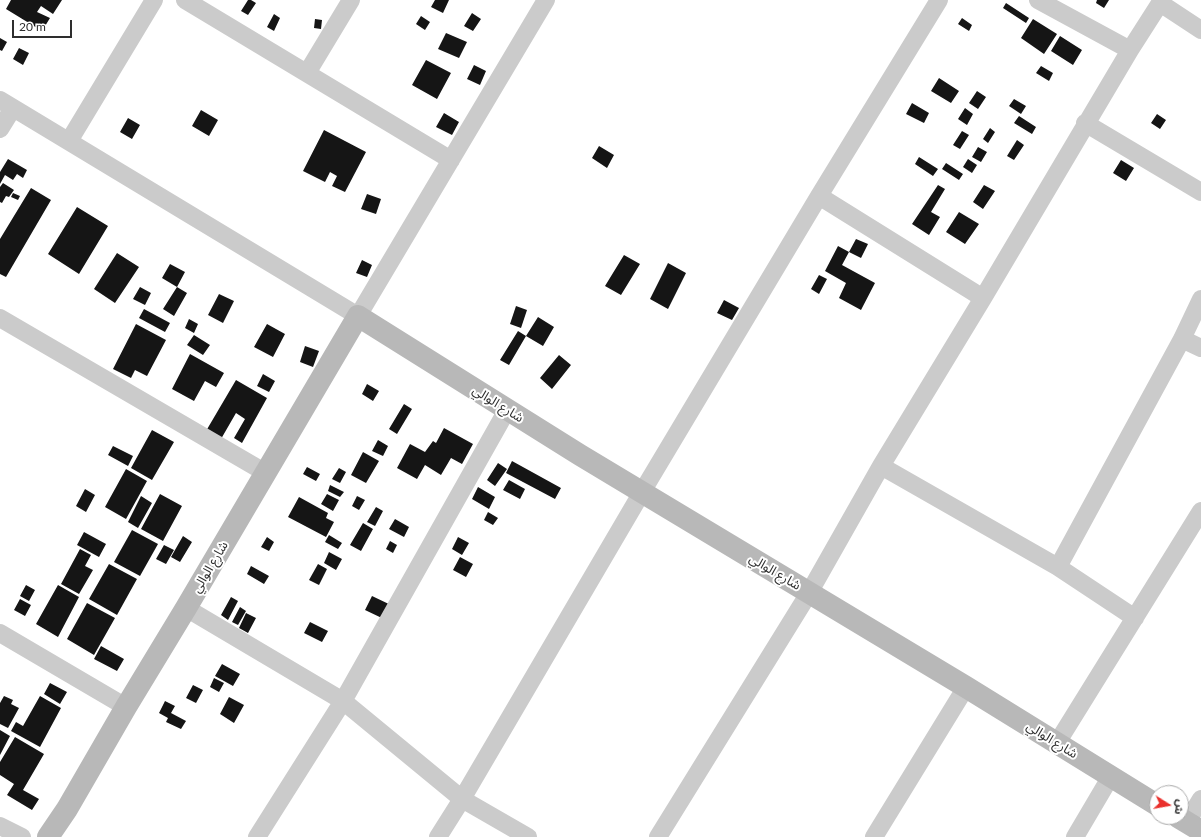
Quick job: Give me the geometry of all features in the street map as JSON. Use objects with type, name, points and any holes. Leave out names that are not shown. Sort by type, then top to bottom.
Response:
[{"type":"main road","name":"شارع الوالي","points":[[48,837],[67,809],[358,316],[507,410],[1149,799]]},
{"type":"street","points":[[69,141],[154,0]]},
{"type":"street","points":[[185,0],[451,160]]},
{"type":"street","points":[[307,74],[351,0]]},
{"type":"street","points":[[0,129],[6,104],[358,316],[546,0]]},
{"type":"street","points":[[438,837],[462,799],[642,492],[819,196],[939,0]]},
{"type":"street","points":[[1038,0],[1130,50]]},
{"type":"street","points":[[658,837],[809,593],[881,466],[1085,123],[1161,2],[1201,30]]},
{"type":"street","points":[[1085,123],[1201,192]]},
{"type":"street","points":[[819,196],[982,298]]},
{"type":"street","points":[[1058,567],[1182,339],[1201,299]]},
{"type":"street","points":[[0,318],[266,473]]},
{"type":"street","points":[[1182,339],[1201,348]]},
{"type":"street","points":[[257,837],[342,701],[507,410]]},
{"type":"street","points":[[881,466],[1058,567],[1135,618]]},
{"type":"street","points":[[1057,743],[1201,511]]},
{"type":"street","points":[[186,608],[342,701],[462,799],[528,837]]},
{"type":"street","points":[[0,633],[126,707]]},
{"type":"street","points":[[874,837],[966,687]]},
{"type":"street","points":[[1075,837],[1111,776]]},
{"type":"street","points":[[1189,823],[1201,799]]},
{"type":"street","points":[[0,826],[22,837]]},
{"type":"building","points":[[11,0],[62,0],[53,14],[41,6],[37,12],[50,18],[42,31],[6,9]]},
{"type":"building","points":[[248,0],[256,3],[248,15],[241,11]]},
{"type":"building","points":[[435,0],[449,0],[443,13],[431,7]]},
{"type":"building","points":[[1097,0],[1109,0],[1104,8],[1096,3]]},
{"type":"building","points":[[1006,3],[1029,18],[1026,23],[1003,8]]},
{"type":"building","points":[[472,13],[481,19],[473,31],[464,26]]},
{"type":"building","points":[[274,14],[280,18],[274,31],[267,27]]},
{"type":"building","points":[[421,16],[430,22],[425,30],[416,24]]},
{"type":"building","points":[[962,18],[972,25],[969,31],[958,24]]},
{"type":"building","points":[[315,19],[322,20],[321,29],[314,28]]},
{"type":"building","points":[[1033,19],[1057,34],[1044,54],[1021,38]]},
{"type":"building","points":[[446,33],[467,42],[459,58],[438,49]]},
{"type":"building","points":[[1060,36],[1082,50],[1073,65],[1051,51]]},
{"type":"building","points":[[0,38],[7,42],[2,51],[0,50]]},
{"type":"building","points":[[19,48],[29,53],[23,65],[13,59]]},
{"type":"building","points":[[426,60],[451,73],[437,99],[412,85]]},
{"type":"building","points":[[474,65],[486,71],[480,85],[467,79]]},
{"type":"building","points":[[1041,66],[1053,73],[1049,81],[1036,73]]},
{"type":"building","points":[[939,78],[959,91],[951,103],[931,91]]},
{"type":"building","points":[[977,91],[986,97],[978,109],[969,103]]},
{"type":"building","points":[[1014,99],[1026,106],[1021,114],[1009,106]]},
{"type":"building","points":[[912,103],[929,113],[924,123],[906,114]]},
{"type":"building","points":[[965,108],[973,114],[967,125],[958,119]]},
{"type":"building","points":[[201,110],[218,120],[209,136],[192,126]]},
{"type":"building","points":[[444,113],[459,122],[452,135],[436,127]]},
{"type":"building","points":[[1157,114],[1166,120],[1160,129],[1151,123]]},
{"type":"building","points":[[1019,116],[1036,127],[1032,134],[1014,123]]},
{"type":"building","points":[[128,118],[140,125],[132,139],[120,132]]},
{"type":"building","points":[[990,128],[995,132],[988,143],[983,139]]},
{"type":"building","points":[[324,130],[366,152],[345,192],[332,186],[337,176],[330,172],[325,182],[303,171]]},
{"type":"building","points":[[962,131],[969,135],[960,149],[953,145]]},
{"type":"building","points":[[1017,140],[1024,145],[1014,160],[1007,156]]},
{"type":"building","points":[[599,146],[614,155],[607,168],[592,158]]},
{"type":"building","points":[[978,147],[987,152],[981,162],[972,157]]},
{"type":"building","points":[[919,157],[938,169],[933,176],[915,164]]},
{"type":"building","points":[[8,159],[27,170],[23,178],[17,174],[13,180],[5,175],[0,184],[0,172]]},
{"type":"building","points":[[968,159],[977,165],[972,173],[963,167]]},
{"type":"building","points":[[1121,160],[1134,168],[1126,181],[1113,173]]},
{"type":"building","points":[[946,163],[963,174],[959,180],[942,169]]},
{"type":"building","points":[[3,183],[14,190],[9,197],[6,196],[2,203],[0,202],[0,187]]},
{"type":"building","points":[[938,185],[945,189],[931,212],[940,217],[929,235],[912,224]]},
{"type":"building","points":[[984,185],[995,191],[983,209],[973,202]]},
{"type":"building","points":[[31,188],[51,200],[6,277],[0,274],[0,239]]},
{"type":"building","points":[[13,193],[20,196],[18,200],[11,197]]},
{"type":"building","points":[[367,194],[381,199],[376,214],[361,209]]},
{"type":"building","points":[[77,207],[108,226],[79,274],[48,254]]},
{"type":"building","points":[[959,212],[979,224],[965,244],[946,232]]},
{"type":"building","points":[[856,239],[868,244],[861,258],[849,252]]},
{"type":"building","points":[[838,246],[849,252],[842,265],[875,283],[861,310],[839,298],[846,283],[825,271]]},
{"type":"building","points":[[117,253],[139,267],[115,303],[94,289]]},
{"type":"building","points":[[624,255],[640,264],[621,295],[605,286]]},
{"type":"building","points":[[362,260],[372,265],[367,277],[356,273]]},
{"type":"building","points":[[668,263],[686,273],[668,309],[650,299]]},
{"type":"building","points":[[170,264],[185,272],[177,287],[162,278]]},
{"type":"building","points":[[819,275],[827,279],[819,294],[811,289]]},
{"type":"building","points":[[140,287],[151,293],[145,305],[133,299]]},
{"type":"building","points":[[177,287],[187,293],[174,316],[163,309]]},
{"type":"building","points":[[219,294],[234,301],[223,323],[208,315]]},
{"type":"building","points":[[724,300],[739,308],[732,320],[717,313]]},
{"type":"building","points":[[516,306],[527,310],[521,328],[510,324]]},
{"type":"building","points":[[144,309],[170,323],[165,332],[139,318]]},
{"type":"building","points":[[538,317],[554,327],[543,346],[526,336]]},
{"type":"building","points":[[189,319],[198,324],[194,333],[185,328]]},
{"type":"building","points":[[136,324],[166,340],[147,376],[135,370],[131,378],[113,369]]},
{"type":"building","points":[[267,324],[285,334],[273,357],[254,347]]},
{"type":"building","points":[[518,331],[526,336],[509,365],[500,360]]},
{"type":"building","points":[[194,335],[210,345],[203,355],[187,345]]},
{"type":"building","points":[[305,346],[319,351],[313,367],[300,362]]},
{"type":"building","points":[[190,354],[224,373],[216,387],[205,381],[194,401],[172,389]]},
{"type":"building","points":[[559,355],[571,365],[552,389],[540,378]]},
{"type":"building","points":[[263,374],[275,381],[269,392],[257,386]]},
{"type":"building","points":[[236,380],[267,398],[242,443],[234,438],[245,419],[236,413],[221,439],[206,431]]},
{"type":"building","points":[[367,384],[379,391],[373,401],[362,394]]},
{"type":"building","points":[[404,404],[412,409],[397,434],[389,429]]},
{"type":"building","points":[[444,428],[473,444],[462,464],[451,458],[441,475],[425,465],[417,479],[397,468],[410,444],[425,452],[433,441],[436,443]]},
{"type":"building","points":[[152,430],[174,442],[152,480],[131,468]]},
{"type":"building","points":[[378,440],[388,446],[383,456],[372,451]]},
{"type":"building","points":[[113,446],[133,456],[128,466],[108,455]]},
{"type":"building","points":[[363,452],[379,461],[366,483],[351,475]]},
{"type":"building","points":[[512,461],[561,488],[555,499],[506,473]]},
{"type":"building","points":[[498,463],[507,469],[495,486],[487,480]]},
{"type":"building","points":[[307,467],[320,474],[316,481],[303,474]]},
{"type":"building","points":[[339,468],[346,472],[340,483],[332,479]]},
{"type":"building","points":[[126,469],[147,481],[126,519],[105,507]]},
{"type":"building","points":[[509,480],[525,489],[520,499],[503,490]]},
{"type":"building","points":[[330,485],[344,492],[340,497],[328,491]]},
{"type":"building","points":[[478,487],[495,497],[489,509],[472,499]]},
{"type":"building","points":[[85,489],[95,495],[86,512],[76,506]]},
{"type":"building","points":[[160,494],[182,506],[163,541],[141,529]]},
{"type":"building","points":[[327,494],[339,500],[333,511],[321,504]]},
{"type":"building","points":[[141,496],[152,503],[138,528],[128,522]]},
{"type":"building","points":[[357,496],[365,500],[359,510],[352,506]]},
{"type":"building","points":[[299,497],[328,513],[326,518],[334,522],[326,537],[288,517]]},
{"type":"building","points":[[376,507],[383,511],[375,526],[367,522]]},
{"type":"building","points":[[488,512],[498,518],[493,525],[484,520]]},
{"type":"building","points":[[395,519],[409,527],[404,537],[389,529]]},
{"type":"building","points":[[363,523],[373,529],[361,551],[350,545]]},
{"type":"building","points":[[132,530],[158,544],[140,576],[114,562]]},
{"type":"building","points":[[84,532],[106,544],[99,557],[77,545]]},
{"type":"building","points":[[329,535],[342,543],[338,549],[325,542]]},
{"type":"building","points":[[183,536],[192,542],[180,562],[171,557]]},
{"type":"building","points":[[267,537],[274,542],[269,551],[261,547]]},
{"type":"building","points":[[458,537],[469,543],[462,555],[452,549]]},
{"type":"building","points":[[390,541],[397,545],[393,553],[386,549]]},
{"type":"building","points":[[164,545],[174,550],[166,564],[156,559]]},
{"type":"building","points":[[80,549],[91,555],[85,566],[93,570],[79,594],[61,584]]},
{"type":"building","points":[[329,552],[342,559],[336,570],[324,563]]},
{"type":"building","points":[[460,557],[473,564],[466,577],[453,570]]},
{"type":"building","points":[[109,564],[137,579],[117,615],[89,599]]},
{"type":"building","points":[[318,564],[327,569],[319,585],[309,580]]},
{"type":"building","points":[[251,566],[269,576],[264,584],[247,574]]},
{"type":"building","points":[[26,585],[35,590],[29,601],[20,596]]},
{"type":"building","points":[[58,585],[79,597],[58,637],[36,624]]},
{"type":"building","points":[[372,596],[393,606],[386,620],[365,610]]},
{"type":"building","points":[[231,597],[238,601],[228,620],[221,615]]},
{"type":"building","points":[[20,599],[31,605],[25,616],[14,610]]},
{"type":"building","points":[[87,603],[115,618],[94,655],[67,639]]},
{"type":"building","points":[[240,607],[246,611],[238,625],[232,622]]},
{"type":"building","points":[[246,613],[256,618],[248,633],[239,628]]},
{"type":"building","points":[[310,622],[328,631],[322,642],[304,633]]},
{"type":"building","points":[[101,646],[124,659],[117,671],[94,659]]},
{"type":"building","points":[[222,664],[240,674],[233,686],[215,676]]},
{"type":"building","points":[[214,678],[224,683],[219,692],[210,687]]},
{"type":"building","points":[[50,683],[67,692],[60,704],[44,694]]},
{"type":"building","points":[[193,685],[203,690],[196,703],[186,698]]},
{"type":"building","points":[[4,696],[13,700],[11,704],[19,708],[8,728],[0,724],[0,703]]},
{"type":"building","points":[[40,696],[61,708],[40,747],[11,731],[16,722],[23,726]]},
{"type":"building","points":[[229,697],[244,705],[234,723],[220,714]]},
{"type":"building","points":[[165,701],[175,706],[171,713],[186,721],[181,729],[166,722],[168,718],[159,713]]},
{"type":"building","points":[[0,730],[10,736],[0,755]]},
{"type":"building","points":[[15,737],[44,754],[23,790],[39,799],[32,810],[7,795],[14,784],[0,775],[0,762]]}]
